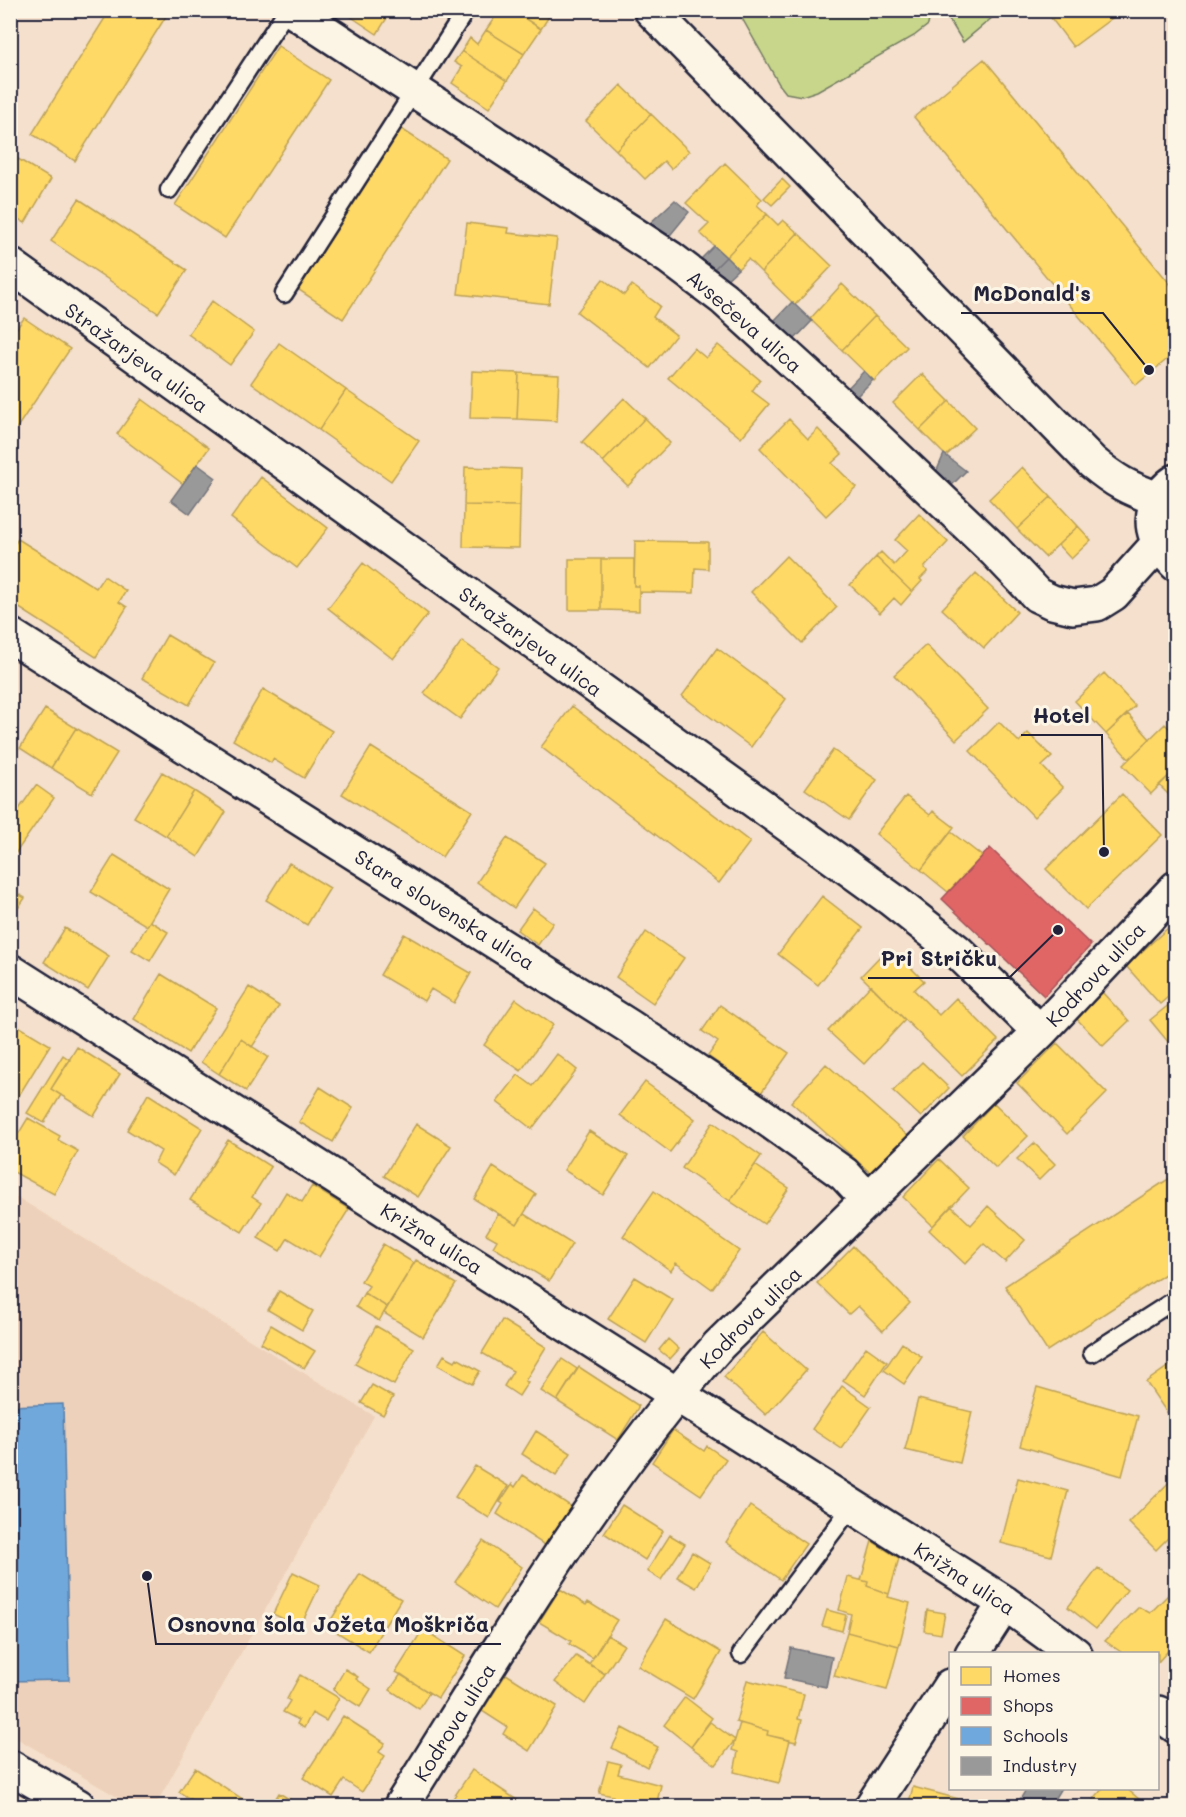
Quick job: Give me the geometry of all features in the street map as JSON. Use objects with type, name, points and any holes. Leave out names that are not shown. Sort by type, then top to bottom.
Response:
[{"type":"street","points":[[651,10],[1092,462],[1114,481],[1130,489],[1167,490],[1153,522],[1154,529],[1167,554]]},
{"type":"street","name":"Avsečeva ulica","points":[[293,11],[670,258],[723,298],[874,436],[995,551],[1037,595],[1052,602],[1073,607],[1097,604],[1167,554]]},
{"type":"street","name":"Stražarjeva ulica","points":[[10,265],[891,899],[958,952],[1040,1032]]},
{"type":"street","name":"Stara slovenska ulica","points":[[10,635],[630,1027],[756,1111],[844,1174],[867,1199]]},
{"type":"street","name":"Kodrova ulica","points":[[401,1806],[560,1553],[676,1394],[719,1346],[1040,1032],[1176,888]]},
{"type":"street","name":"Križna ulica","points":[[10,971],[853,1505],[1005,1603],[1074,1652]]},
{"type":"street","points":[[973,1652],[1005,1603]]},
{"type":"street","points":[[872,1806],[949,1689]]},
{"type":"street","points":[[1159,1714],[1176,1726]]},
{"type":"street","points":[[10,1767],[78,1806]]},
{"type":"lane","points":[[284,294],[466,10]]},
{"type":"lane","points":[[169,190],[293,11]]},
{"type":"lane","points":[[1092,1353],[1176,1299]]},
{"type":"lane","points":[[741,1654],[853,1505]]},
{"type":"shaded area","points":[[10,1193],[374,1416],[155,1806],[133,1806],[11,1735]]},
{"type":"green space","points":[[931,10],[928,25],[914,36],[817,91],[802,96],[786,93],[779,84],[738,11]]},
{"type":"green space","points":[[944,11],[1000,11],[963,42]]},
{"type":"building: Homes","points":[[110,10],[170,10],[75,161],[32,134]]},
{"type":"building: Homes","points":[[341,10],[392,10],[377,34]]},
{"type":"building: Homes","points":[[487,10],[512,10],[541,29],[524,54],[486,30],[495,17]]},
{"type":"building: Homes","points":[[512,10],[553,10],[541,29]]},
{"type":"building: Homes","points":[[1045,10],[1113,10],[1116,15],[1073,47]]},
{"type":"building: Homes","points":[[486,30],[524,54],[507,81],[462,51],[470,38],[477,44]]},
{"type":"building: Homes","points":[[278,46],[329,80],[225,238],[175,205]]},
{"type":"building: Homes","points":[[462,51],[507,81],[489,108],[452,83],[462,67],[454,62]]},
{"type":"building: Homes","points":[[984,59],[1176,291],[1176,352],[1136,385],[914,117]]},
{"type":"building: Homes","points":[[621,85],[651,114],[616,150],[586,121]]},
{"type":"building: Homes","points":[[651,114],[689,151],[671,169],[664,161],[645,179],[616,150]]},
{"type":"building: Homes","points":[[400,128],[447,159],[343,319],[296,288]]},
{"type":"building: Homes","points":[[10,154],[51,179],[25,223],[10,214]]},
{"type":"building: Homes","points":[[725,163],[762,199],[757,205],[767,214],[726,257],[700,233],[709,224],[686,203]]},
{"type":"building: Homes","points":[[782,179],[790,187],[772,205],[764,198]]},
{"type":"building: Homes","points":[[79,199],[187,270],[158,313],[51,241]]},
{"type":"building: Homes","points":[[767,214],[778,225],[783,220],[798,233],[761,272],[748,259],[738,269],[726,257]]},
{"type":"building: Homes","points":[[467,223],[509,228],[508,233],[557,238],[549,304],[458,294]]},
{"type":"building: Homes","points":[[798,233],[832,266],[795,305],[761,272]]},
{"type":"building: Homes","points":[[603,279],[624,295],[632,285],[660,306],[653,317],[676,335],[650,368],[577,312]]},
{"type":"building: Homes","points":[[842,284],[875,316],[842,350],[810,319]]},
{"type":"building: Homes","points":[[212,301],[254,332],[230,365],[188,334]]},
{"type":"building: Homes","points":[[875,316],[907,347],[874,381],[842,350]]},
{"type":"building: Homes","points":[[24,318],[70,349],[12,435],[10,434],[10,338]]},
{"type":"building: Homes","points":[[279,343],[346,390],[319,430],[251,383]]},
{"type":"building: Homes","points":[[718,345],[760,380],[752,391],[769,404],[741,438],[668,378],[694,348],[706,358]]},
{"type":"building: Homes","points":[[472,371],[519,373],[517,419],[470,418]]},
{"type":"building: Homes","points":[[519,373],[559,375],[557,421],[517,419]]},
{"type":"building: Homes","points":[[922,374],[949,401],[920,430],[893,403]]},
{"type":"building: Homes","points":[[346,390],[419,441],[391,481],[319,430]]},
{"type":"building: Homes","points":[[624,398],[645,418],[603,462],[582,442]]},
{"type":"building: Homes","points":[[142,399],[209,448],[183,484],[117,434]]},
{"type":"building: Homes","points":[[949,401],[975,428],[946,456],[920,430]]},
{"type":"building: Homes","points":[[645,418],[670,443],[628,486],[603,462]]},
{"type":"building: Homes","points":[[789,419],[808,439],[818,429],[842,454],[832,463],[856,487],[826,516],[760,448]]},
{"type":"building: Homes","points":[[465,467],[521,469],[520,506],[464,505]]},
{"type":"building: Homes","points":[[1022,467],[1051,497],[1017,529],[989,499]]},
{"type":"building: Homes","points":[[261,477],[328,528],[297,568],[231,518]]},
{"type":"building: Homes","points":[[1051,497],[1078,526],[1045,557],[1017,529]]},
{"type":"building: Homes","points":[[464,505],[520,506],[519,548],[463,547]]},
{"type":"building: Homes","points":[[919,514],[948,542],[924,568],[928,571],[912,592],[876,557],[881,552],[894,565],[907,551],[895,540]]},
{"type":"building: Homes","points":[[1078,526],[1091,540],[1071,559],[1058,545]]},
{"type":"building: Homes","points":[[18,539],[96,588],[104,576],[126,591],[119,602],[127,607],[96,657],[10,602],[10,551]]},
{"type":"building: Homes","points":[[635,541],[708,542],[708,569],[695,568],[694,593],[639,592],[639,586],[634,586]]},
{"type":"building: Homes","points":[[786,556],[837,607],[802,643],[751,592]]},
{"type":"building: Homes","points":[[876,557],[912,592],[901,605],[894,598],[880,613],[850,585]]},
{"type":"building: Homes","points":[[569,559],[601,559],[601,610],[569,610]]},
{"type":"building: Homes","points":[[601,559],[634,559],[634,586],[639,586],[639,611],[601,610]]},
{"type":"building: Homes","points":[[363,563],[428,614],[393,659],[328,608]]},
{"type":"building: Homes","points":[[976,573],[1017,612],[984,648],[942,609]]},
{"type":"building: Homes","points":[[167,635],[214,663],[189,705],[142,678]]},
{"type":"building: Homes","points":[[462,641],[498,667],[460,719],[424,693]]},
{"type":"building: Homes","points":[[926,645],[988,709],[956,740],[894,675]]},
{"type":"building: Homes","points":[[717,648],[786,699],[751,747],[682,696]]},
{"type":"building: Homes","points":[[1104,673],[1135,706],[1106,734],[1075,701]]},
{"type":"building: Homes","points":[[263,689],[332,731],[304,778],[273,759],[271,763],[233,740]]},
{"type":"building: Homes","points":[[572,706],[750,842],[719,883],[541,747]]},
{"type":"building: Homes","points":[[45,709],[76,728],[51,768],[20,748]]},
{"type":"building: Homes","points":[[1128,714],[1150,739],[1129,759],[1106,734]]},
{"type":"building: Homes","points":[[999,722],[1019,742],[1028,733],[1052,757],[1042,766],[1063,788],[1034,817],[970,751]]},
{"type":"building: Homes","points":[[1165,724],[1176,735],[1176,769],[1151,794],[1123,765]]},
{"type":"building: Homes","points":[[76,728],[117,753],[92,793],[51,768]]},
{"type":"building: Homes","points":[[371,747],[472,811],[442,857],[342,794]]},
{"type":"building: Homes","points":[[833,750],[877,780],[849,820],[805,789]]},
{"type":"building: Homes","points":[[1176,769],[1176,802],[1159,785]]},
{"type":"building: Homes","points":[[162,772],[194,791],[166,836],[134,817]]},
{"type":"building: Homes","points":[[36,785],[54,798],[15,854],[10,851],[10,822]]},
{"type":"building: Homes","points":[[194,791],[226,812],[198,857],[166,836]]},
{"type":"building: Homes","points":[[1122,794],[1162,835],[1086,909],[1046,869]]},
{"type":"building: Homes","points":[[906,796],[930,815],[933,811],[954,827],[921,870],[876,834]]},
{"type":"building: Homes","points":[[951,832],[982,856],[948,892],[921,870]]},
{"type":"building: Homes","points":[[507,838],[545,863],[514,908],[477,882]]},
{"type":"building: Homes","points":[[114,855],[169,889],[147,926],[91,892]]},
{"type":"building: Homes","points":[[289,863],[330,888],[307,925],[266,900]]},
{"type":"building: Homes","points":[[10,889],[25,898],[10,920]]},
{"type":"building: Homes","points":[[822,896],[863,928],[818,985],[778,954]]},
{"type":"building: Homes","points":[[533,908],[553,923],[538,945],[517,930]]},
{"type":"building: Homes","points":[[150,921],[168,932],[150,961],[132,950]]},
{"type":"building: Homes","points":[[65,928],[109,956],[88,990],[44,962]]},
{"type":"building: Homes","points":[[1168,928],[1176,936],[1176,990],[1160,1004],[1126,966]]},
{"type":"building: Homes","points":[[646,932],[684,958],[653,1003],[616,977]]},
{"type":"building: Homes","points":[[404,934],[471,973],[454,1003],[431,989],[424,1001],[380,975]]},
{"type":"building: Homes","points":[[883,953],[891,961],[898,955],[924,981],[914,990],[939,1015],[956,998],[998,1040],[962,1076],[861,976]]},
{"type":"building: Homes","points":[[161,974],[216,1008],[188,1053],[134,1019]]},
{"type":"building: Homes","points":[[871,985],[905,1020],[864,1064],[828,1031]]},
{"type":"building: Homes","points":[[249,987],[279,1006],[252,1047],[241,1039],[219,1074],[201,1062]]},
{"type":"building: Homes","points":[[1101,991],[1129,1021],[1103,1046],[1074,1016]]},
{"type":"building: Homes","points":[[516,999],[553,1025],[521,1071],[484,1045]]},
{"type":"building: Homes","points":[[1176,999],[1176,1038],[1169,1043],[1150,1020]]},
{"type":"building: Homes","points":[[720,1005],[789,1053],[761,1093],[708,1056],[718,1042],[702,1031]]},
{"type":"building: Homes","points":[[10,1021],[50,1045],[18,1097],[10,1092]]},
{"type":"building: Homes","points":[[241,1039],[268,1057],[246,1091],[219,1074]]},
{"type":"building: Homes","points":[[1057,1043],[1107,1093],[1067,1134],[1017,1083]]},
{"type":"building: Homes","points":[[77,1047],[120,1074],[94,1116],[51,1089]]},
{"type":"building: Homes","points":[[557,1054],[577,1070],[532,1129],[497,1102],[518,1075],[533,1086]]},
{"type":"building: Homes","points":[[63,1055],[70,1060],[51,1089],[61,1095],[44,1123],[27,1113]]},
{"type":"building: Homes","points":[[922,1062],[949,1088],[921,1117],[893,1091]]},
{"type":"building: Homes","points":[[826,1064],[908,1136],[873,1175],[791,1102]]},
{"type":"building: Homes","points":[[645,1082],[695,1119],[670,1152],[620,1115]]},
{"type":"building: Homes","points":[[320,1087],[353,1108],[333,1142],[299,1122]]},
{"type":"building: Homes","points":[[148,1094],[202,1128],[174,1175],[155,1163],[161,1151],[127,1130]]},
{"type":"building: Homes","points":[[994,1103],[1028,1136],[996,1168],[963,1136]]},
{"type":"building: Homes","points":[[28,1118],[60,1136],[58,1140],[78,1151],[54,1194],[10,1170],[10,1130],[12,1128],[19,1133]]},
{"type":"building: Homes","points":[[713,1122],[761,1156],[730,1201],[682,1168]]},
{"type":"building: Homes","points":[[416,1124],[451,1146],[418,1197],[384,1176]]},
{"type":"building: Homes","points":[[589,1131],[628,1156],[603,1195],[564,1170]]},
{"type":"building: Homes","points":[[228,1140],[271,1167],[252,1197],[261,1203],[242,1232],[190,1200]]},
{"type":"building: Homes","points":[[1034,1143],[1055,1164],[1039,1180],[1017,1159]]},
{"type":"building: Homes","points":[[939,1159],[969,1188],[933,1226],[903,1197]]},
{"type":"building: Homes","points":[[755,1165],[789,1188],[764,1224],[730,1201]]},
{"type":"building: Homes","points":[[493,1167],[536,1194],[517,1225],[474,1199]]},
{"type":"building: Homes","points":[[1176,1174],[1176,1267],[1047,1351],[1005,1286]]},
{"type":"building: Homes","points":[[312,1186],[349,1209],[319,1257],[288,1238],[280,1251],[258,1238],[286,1192],[302,1202]]},
{"type":"building: Homes","points":[[654,1191],[739,1251],[712,1289],[676,1263],[671,1271],[623,1236]]},
{"type":"building: Homes","points":[[951,1206],[971,1225],[988,1206],[1025,1240],[1005,1262],[984,1244],[965,1264],[929,1230]]},
{"type":"building: Homes","points":[[498,1214],[517,1225],[524,1214],[572,1244],[549,1281],[493,1247],[497,1240],[486,1234]]},
{"type":"building: Homes","points":[[383,1244],[414,1263],[387,1307],[364,1293],[369,1286],[361,1281]]},
{"type":"building: Homes","points":[[853,1246],[910,1303],[883,1331],[858,1306],[849,1314],[817,1283]]},
{"type":"building: Homes","points":[[416,1260],[456,1284],[423,1337],[384,1313]]},
{"type":"building: Homes","points":[[635,1277],[673,1300],[646,1343],[608,1319]]},
{"type":"building: Homes","points":[[279,1291],[313,1311],[302,1330],[268,1310]]},
{"type":"building: Homes","points":[[364,1293],[387,1307],[379,1321],[356,1307]]},
{"type":"building: Homes","points":[[502,1320],[546,1347],[525,1381],[528,1382],[519,1396],[504,1386],[513,1371],[482,1353]]},
{"type":"building: Homes","points":[[271,1325],[315,1351],[304,1368],[261,1343]]},
{"type":"building: Homes","points":[[376,1326],[414,1348],[394,1385],[355,1364]]},
{"type":"building: Homes","points":[[763,1332],[806,1370],[766,1415],[724,1377]]},
{"type":"building: Homes","points":[[668,1339],[679,1349],[670,1359],[659,1350]]},
{"type":"building: Homes","points":[[902,1343],[922,1357],[904,1384],[884,1370]]},
{"type":"building: Homes","points":[[866,1347],[887,1362],[865,1395],[843,1380]]},
{"type":"building: Homes","points":[[444,1355],[455,1361],[457,1358],[480,1371],[472,1384],[438,1365]]},
{"type":"building: Homes","points":[[562,1359],[577,1369],[557,1401],[541,1391]]},
{"type":"building: Homes","points":[[1176,1361],[1176,1426],[1146,1382]]},
{"type":"building: Homes","points":[[579,1367],[639,1406],[618,1440],[557,1401]]},
{"type":"building: Homes","points":[[372,1385],[393,1397],[383,1415],[361,1403]]},
{"type":"building: Homes","points":[[842,1386],[871,1407],[842,1449],[812,1429]]},
{"type":"building: Homes","points":[[1037,1387],[1138,1416],[1122,1476],[1020,1446]]},
{"type":"building: Homes","points":[[918,1399],[972,1412],[960,1463],[905,1450]]},
{"type":"building: Homes","points":[[673,1430],[704,1451],[707,1446],[726,1459],[701,1495],[652,1462]]},
{"type":"building: Homes","points":[[536,1431],[571,1453],[556,1476],[522,1454]]},
{"type":"building: Homes","points":[[475,1466],[508,1486],[489,1518],[455,1497]]},
{"type":"building: Homes","points":[[523,1475],[572,1507],[546,1546],[497,1514],[503,1504],[500,1502],[512,1484],[515,1487]]},
{"type":"building: Homes","points":[[1176,1475],[1176,1530],[1156,1550],[1129,1523]]},
{"type":"building: Homes","points":[[1018,1478],[1068,1491],[1051,1556],[1001,1543]]},
{"type":"building: Homes","points":[[622,1505],[663,1531],[645,1560],[604,1533]]},
{"type":"building: Homes","points":[[750,1506],[806,1544],[781,1580],[726,1542]]},
{"type":"building: Homes","points":[[670,1535],[685,1544],[661,1580],[647,1571]]},
{"type":"building: Homes","points":[[483,1541],[522,1567],[495,1609],[455,1582]]},
{"type":"building: Homes","points":[[872,1541],[899,1558],[889,1594],[867,1586],[868,1582],[861,1580]]},
{"type":"building: Homes","points":[[692,1552],[710,1563],[696,1588],[677,1577]]},
{"type":"building: Homes","points":[[1098,1568],[1127,1590],[1096,1629],[1068,1607]]},
{"type":"building: Homes","points":[[293,1572],[320,1585],[300,1627],[273,1614]]},
{"type":"building: Homes","points":[[360,1574],[401,1599],[369,1652],[327,1626]]},
{"type":"building: Homes","points":[[848,1577],[868,1582],[867,1586],[889,1594],[888,1597],[910,1603],[899,1646],[847,1632],[851,1614],[839,1610]]},
{"type":"building: Homes","points":[[1176,1587],[1176,1642],[1159,1661],[1159,1652],[1121,1652],[1105,1641],[1139,1607],[1150,1613]]},
{"type":"building: Homes","points":[[560,1589],[586,1605],[588,1602],[617,1620],[593,1658],[569,1644],[571,1641],[539,1622]]},
{"type":"building: Homes","points":[[827,1610],[846,1615],[842,1631],[822,1626]]},
{"type":"building: Homes","points":[[927,1610],[945,1613],[941,1634],[924,1631]]},
{"type":"building: Homes","points":[[666,1619],[721,1652],[693,1699],[638,1666]]},
{"type":"building: Homes","points":[[423,1629],[465,1656],[438,1698],[396,1672]]},
{"type":"building: Homes","points":[[847,1632],[899,1646],[887,1690],[834,1676]]},
{"type":"building: Homes","points":[[607,1635],[624,1645],[605,1674],[589,1664]]},
{"type":"building: Homes","points":[[576,1656],[605,1674],[585,1704],[555,1682]]},
{"type":"building: Homes","points":[[345,1669],[371,1689],[360,1707],[333,1690]]},
{"type":"building: Homes","points":[[401,1674],[429,1693],[419,1709],[390,1690]]},
{"type":"building: Homes","points":[[506,1674],[557,1706],[529,1751],[503,1734],[507,1727],[482,1711]]},
{"type":"building: Homes","points":[[300,1675],[339,1698],[326,1721],[312,1713],[304,1728],[297,1724],[299,1720],[283,1712]]},
{"type":"building: Homes","points":[[747,1680],[804,1694],[798,1719],[802,1720],[796,1742],[767,1735],[768,1731],[736,1722]]},
{"type":"building: Homes","points":[[685,1697],[712,1718],[691,1747],[664,1725]]},
{"type":"building: Homes","points":[[343,1716],[385,1743],[379,1752],[385,1756],[362,1792],[344,1780],[333,1797],[303,1778]]},
{"type":"building: Homes","points":[[710,1722],[735,1740],[716,1765],[691,1747]]},
{"type":"building: Homes","points":[[740,1723],[768,1731],[767,1735],[790,1740],[779,1783],[734,1772],[738,1752],[732,1750]]},
{"type":"building: Homes","points":[[622,1728],[658,1747],[647,1767],[612,1748]]},
{"type":"building: Homes","points":[[608,1761],[621,1764],[618,1774],[661,1785],[656,1806],[610,1806],[613,1796],[599,1793]]},
{"type":"building: Homes","points":[[195,1768],[252,1805],[201,1806],[179,1792]]},
{"type":"building: Homes","points":[[472,1770],[526,1806],[448,1806]]},
{"type":"building: Homes","points":[[913,1787],[963,1800],[962,1806],[908,1806]]},
{"type":"building: Homes","points":[[1101,1790],[1128,1790],[1147,1806],[1088,1806]]},
{"type":"building: Homes","points":[[279,1793],[301,1806],[271,1806]]},
{"type":"building: Shops","points":[[990,848],[1091,945],[1044,996],[942,899]]},
{"type":"building: Schools","points":[[63,1404],[69,1680],[10,1681],[10,1406]]},
{"type":"building: Industry","points":[[675,200],[689,212],[667,239],[648,225]]},
{"type":"building: Industry","points":[[714,246],[726,257],[711,272],[698,262]]},
{"type":"building: Industry","points":[[726,257],[738,269],[724,282],[711,272]]},
{"type":"building: Industry","points":[[792,302],[812,321],[793,341],[773,322]]},
{"type":"building: Industry","points":[[864,371],[873,380],[854,399],[845,391]]},
{"type":"building: Industry","points":[[944,454],[966,471],[947,490],[934,477]]},
{"type":"building: Industry","points":[[197,464],[216,478],[190,514],[171,500]]},
{"type":"building: Industry","points":[[791,1648],[832,1657],[826,1687],[784,1678]]},
{"type":"building: Industry","points":[[1026,1790],[1060,1790],[1050,1806],[1016,1806]]},
{"type":"place","name":"McDonald's","points":[[1149,370]]},
{"type":"place","name":"Hotel","points":[[1104,852]]},
{"type":"place","name":"Pri Stričku","points":[[1058,930]]},
{"type":"place","name":"Osnovna šola Jožeta Moškriča","points":[[147,1576]]}]
